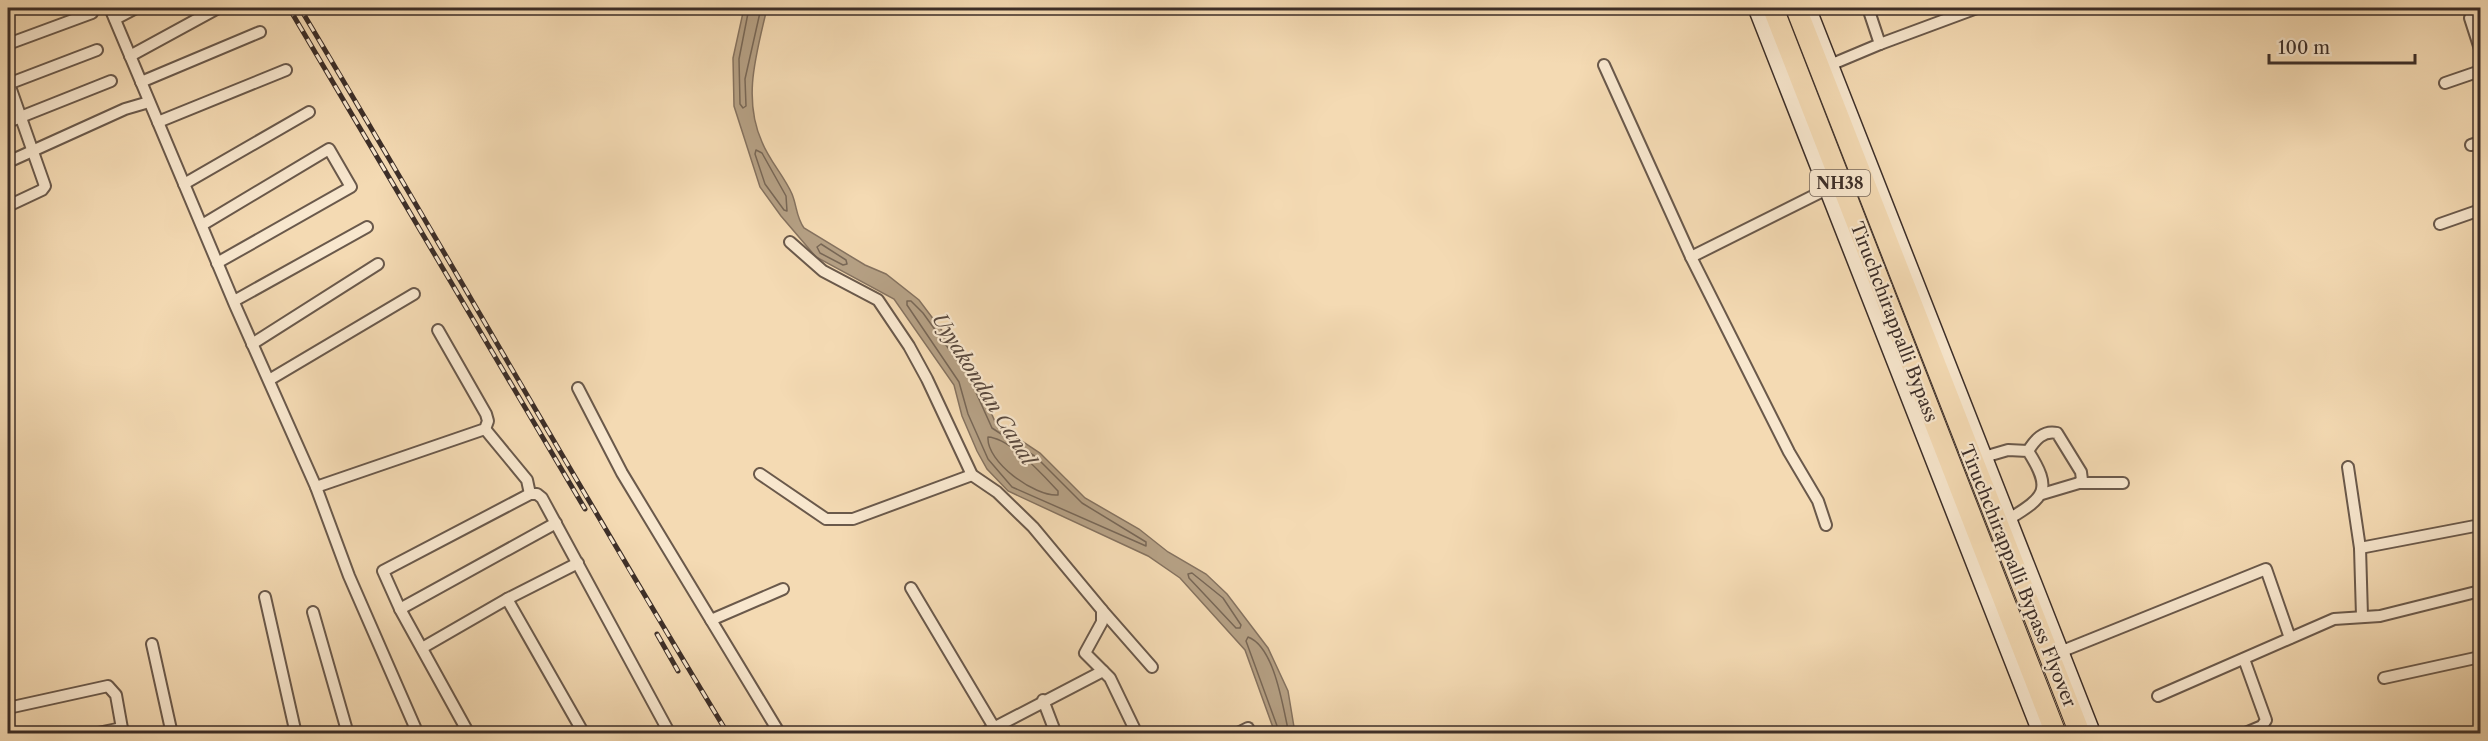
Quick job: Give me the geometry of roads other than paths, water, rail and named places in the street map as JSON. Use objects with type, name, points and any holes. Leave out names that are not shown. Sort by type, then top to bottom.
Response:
[{"type":"highway","name":"Tiruchchirappalli Bypass","points":[[1773,8],[1965,503]]},
{"type":"highway","name":"Tiruchchirappalli Bypass","points":[[1796,8],[1938,357]]},
{"type":"highway","name":"Tiruchchirappalli Bypass Flyover","points":[[1938,357],[2080,734]]},
{"type":"highway","name":"Tiruchchirappalli Bypass Flyover","points":[[1965,503],[2056,734]]},
{"type":"street","points":[[110,8],[217,263],[316,487],[349,576],[418,734]]},
{"type":"street","points":[[115,20],[136,8]]},
{"type":"street","points":[[130,56],[218,8]]},
{"type":"street","points":[[1756,8],[2041,734]]},
{"type":"street","points":[[1808,8],[1938,357],[1984,457],[2093,734]]},
{"type":"street","points":[[1868,8],[1880,44]]},
{"type":"street","points":[[1830,65],[1977,8]]},
{"type":"street","points":[[8,44],[92,14]]},
{"type":"street","points":[[2470,18],[2481,49]]},
{"type":"street","points":[[141,82],[261,32]]},
{"type":"street","points":[[8,207],[42,190],[45,186],[8,83],[97,50]]},
{"type":"street","points":[[1604,65],[1691,256],[1789,452],[1818,501],[1826,525]]},
{"type":"street","points":[[158,123],[286,70]]},
{"type":"street","points":[[2445,83],[2481,70]]},
{"type":"street","points":[[8,122],[111,81]]},
{"type":"street","points":[[8,162],[125,109],[149,102]]},
{"type":"street","points":[[184,184],[309,112]]},
{"type":"street","points":[[202,225],[329,148],[351,187],[217,263]]},
{"type":"street","points":[[1691,256],[1827,189]]},
{"type":"street","points":[[2440,224],[2481,210]]},
{"type":"street","points":[[234,301],[367,227]]},
{"type":"street","points":[[790,242],[823,271],[878,300],[909,346],[927,379],[972,475],[996,492],[1033,527],[1152,667]]},
{"type":"street","points":[[252,344],[378,264]]},
{"type":"street","points":[[269,380],[414,294]]},
{"type":"street","points":[[438,330],[486,414],[488,421],[485,429]]},
{"type":"street","points":[[578,388],[622,473],[780,734]]},
{"type":"street","points":[[2481,427],[2481,458]]},
{"type":"street","points":[[316,487],[485,429]]},
{"type":"street","points":[[485,429],[527,480],[530,494]]},
{"type":"street","points":[[2028,451],[2034,441],[2044,434],[2057,433],[2081,472],[2082,480],[2079,483]]},
{"type":"street","points":[[1984,457],[2008,450],[2028,451]]},
{"type":"street","points":[[2009,519],[2035,504],[2042,494],[2041,475],[2028,451]]},
{"type":"street","points":[[2348,467],[2360,548],[2362,616]]},
{"type":"street","points":[[759,474],[826,519],[839,520],[853,519],[972,475]]},
{"type":"street","points":[[2042,494],[2079,483],[2122,483]]},
{"type":"street","points":[[469,734],[400,609],[383,571],[530,494],[537,494],[542,498],[556,523],[670,734]]},
{"type":"street","points":[[400,609],[556,523]]},
{"type":"street","points":[[2360,548],[2481,525]]},
{"type":"street","points":[[422,648],[507,599],[578,563]]},
{"type":"street","points":[[2060,652],[2266,569],[2290,638]]},
{"type":"street","points":[[911,588],[997,730]]},
{"type":"street","points":[[711,620],[783,589]]},
{"type":"street","points":[[2158,696],[2334,619],[2380,616],[2481,591]]},
{"type":"street","points":[[265,597],[296,734]]},
{"type":"street","points":[[507,599],[584,734]]},
{"type":"street","points":[[1102,610],[1102,622],[1098,633],[1085,653],[1110,678],[1137,734]]},
{"type":"street","points":[[313,612],[348,734]]},
{"type":"street","points":[[152,644],[172,734]]},
{"type":"street","points":[[2384,678],[2481,657]]},
{"type":"street","points":[[2243,734],[2262,726],[2266,720],[2244,659]]},
{"type":"street","points":[[982,734],[997,730],[1043,700],[1102,671]]},
{"type":"street","points":[[8,708],[108,686],[116,695],[123,731],[93,734]]},
{"type":"street","points":[[1043,700],[1056,734]]},
{"type":"street","points":[[1236,734],[1248,728]]},
{"type":"water","points":[[744,8],[767,8],[753,75],[753,109],[762,142],[792,194],[799,220],[804,228],[865,265],[886,274],[919,300],[974,373],[996,424],[1040,453],[1085,498],[1139,529],[1168,552],[1206,574],[1227,594],[1268,648],[1288,691],[1295,733],[1275,733],[1245,650],[1180,578],[1148,556],[1008,491],[987,469],[977,451],[962,416],[954,385],[894,299],[816,257],[781,216],[760,187],[734,106],[733,58]]},
{"type":"railway","points":[[289,8],[585,509]]},
{"type":"railway","points":[[300,8],[728,734]]},
{"type":"railway","points":[[657,634],[678,671]]},
{"type":"water label","name":"Uyyakondan Canal","points":[[984,389]]}]
